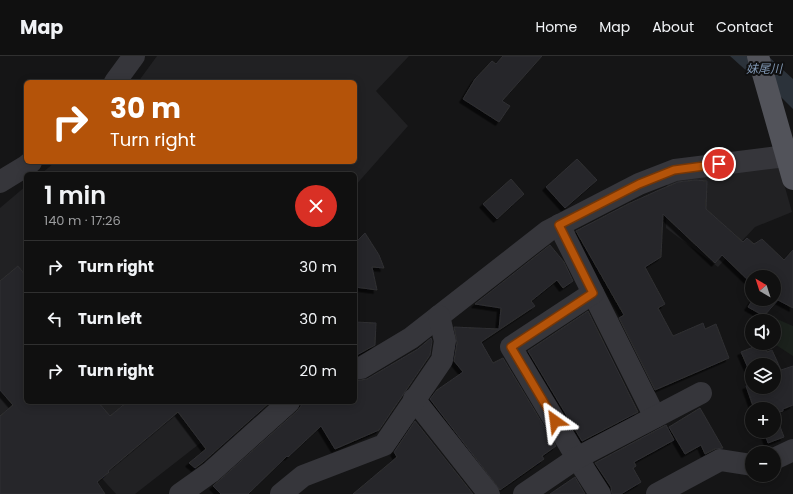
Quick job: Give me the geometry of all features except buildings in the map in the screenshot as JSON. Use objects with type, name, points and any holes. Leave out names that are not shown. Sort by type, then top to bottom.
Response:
[{"type":"main road","points":[[758,56],[793,180]]},
{"type":"street","points":[[117,80],[134,56]]},
{"type":"street","points":[[357,369],[412,338],[548,231],[639,184],[674,170],[786,156]]},
{"type":"street","points":[[0,182],[28,164]]},
{"type":"street","points":[[559,225],[655,417]]},
{"type":"street","points":[[593,293],[511,347],[600,494]]},
{"type":"street","points":[[281,494],[303,476],[384,444],[442,360],[445,341],[439,316]]},
{"type":"street","points":[[524,494],[577,458],[701,393]]},
{"type":"street","points":[[414,399],[489,494]]},
{"type":"street","points":[[180,494],[210,472],[287,404]]},
{"type":"street","points":[[781,456],[793,450]]},
{"type":"street","points":[[657,494],[720,460],[745,464]]},
{"type":"shaded area","points":[[157,56],[409,56],[376,91],[408,126],[357,184],[357,172],[43,172],[53,164],[357,164],[357,80],[139,80]]},
{"type":"shaded area","points":[[779,166],[792,212],[755,227],[718,267],[666,228],[667,178]]},
{"type":"shaded area","points":[[24,188],[24,404],[250,404],[135,494],[116,494],[69,442],[0,493],[0,208]]},
{"type":"shaded area","points":[[781,321],[793,326],[793,356],[781,348]]},
{"type":"water","name":"妹尾川","points":[[730,56],[768,56],[793,79],[793,109],[780,96],[750,74]]},
{"type":"route","points":[[555,421],[511,347],[593,293],[559,225],[639,184],[674,170],[719,164]]}]
